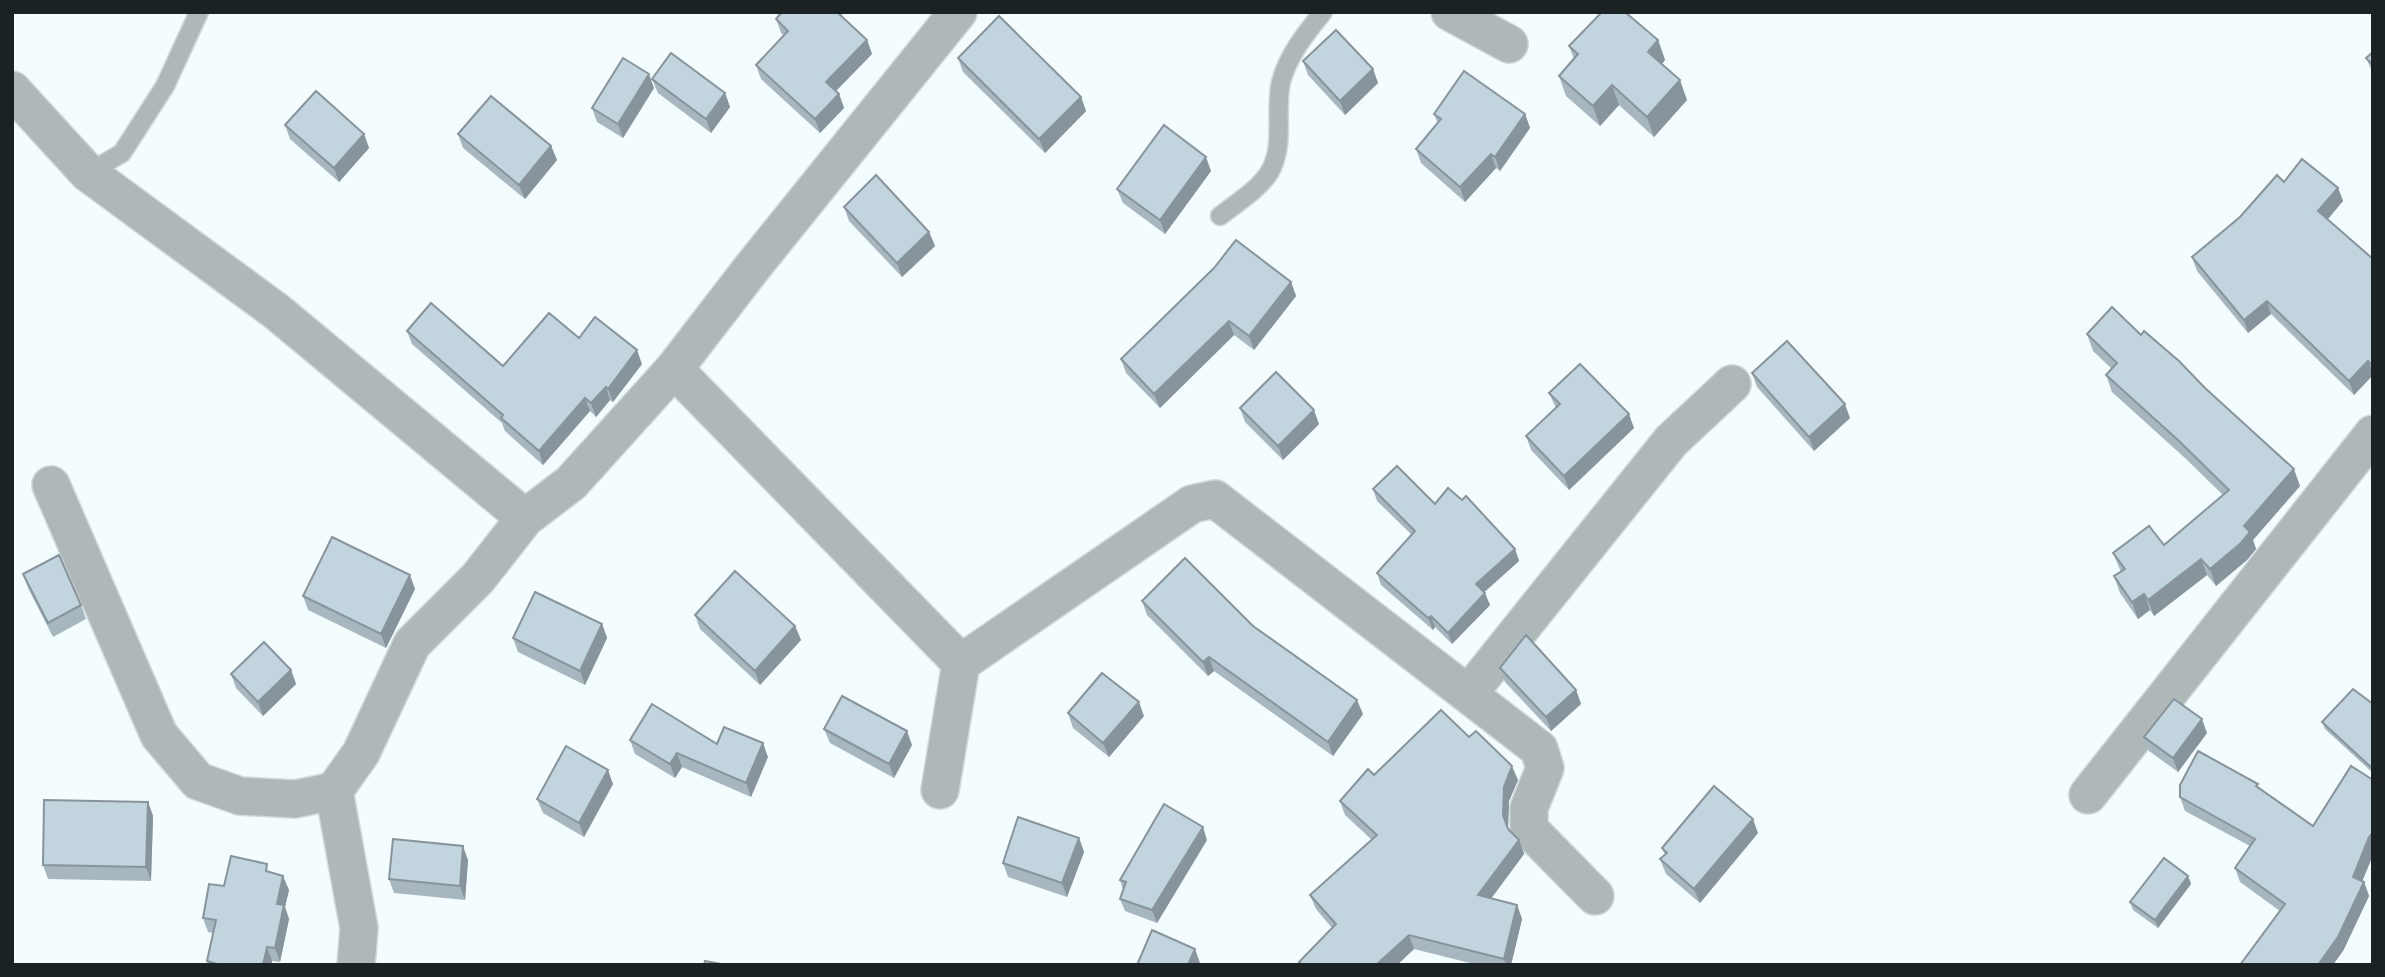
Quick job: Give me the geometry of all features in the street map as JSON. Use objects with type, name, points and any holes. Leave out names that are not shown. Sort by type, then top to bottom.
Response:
[{"type":"street","points":[[51,485],[159,735],[198,781],[240,796],[295,799],[334,790],[361,753],[412,644],[478,578],[526,518],[571,483],[674,369],[958,12]]},
{"type":"street","points":[[1450,12],[1509,44]]},
{"type":"street","points":[[12,90],[88,173],[276,311],[526,518]]},
{"type":"street","points":[[674,369],[961,663]]},
{"type":"street","points":[[1469,693],[1671,440],[1732,384]]},
{"type":"street","points":[[2088,795],[2373,434]]},
{"type":"street","points":[[940,790],[961,663],[1192,504],[1215,499],[1539,749],[1545,768],[1529,808],[1529,829],[1595,896]]},
{"type":"street","points":[[334,790],[359,928],[356,965]]},
{"type":"lane","points":[[88,173],[122,153],[165,86],[199,12]]},
{"type":"lane","points":[[1220,216],[1269,173],[1280,142],[1278,116],[1281,82],[1292,54],[1323,12]]},
{"type":"building","points":[[782,12],[837,12],[867,40],[826,82],[839,94],[815,119],[756,65],[788,31],[776,19]]},
{"type":"building","points":[[1602,12],[1625,12],[1658,40],[1648,52],[1680,80],[1647,117],[1612,85],[1593,106],[1559,76],[1578,54],[1569,46]]},
{"type":"building","points":[[999,16],[1081,97],[1039,139],[958,58]]},
{"type":"building","points":[[1336,30],[1373,69],[1340,101],[1303,61]]},
{"type":"building","points":[[2373,52],[2373,65],[2366,58]]},
{"type":"building","points":[[671,53],[725,93],[706,119],[652,79]]},
{"type":"building","points":[[623,58],[649,74],[618,124],[592,108]]},
{"type":"building","points":[[1464,71],[1525,114],[1495,157],[1491,154],[1460,187],[1416,149],[1441,119],[1434,114]]},
{"type":"building","points":[[316,91],[364,134],[334,168],[285,125]]},
{"type":"building","points":[[491,96],[551,146],[519,185],[458,134]]},
{"type":"building","points":[[1164,125],[1206,157],[1160,220],[1117,189]]},
{"type":"building","points":[[2302,159],[2338,188],[2318,211],[2373,259],[2373,366],[2368,361],[2349,381],[2267,301],[2244,320],[2192,257],[2240,217],[2277,175],[2284,182]]},
{"type":"building","points":[[876,175],[929,232],[897,263],[844,207]]},
{"type":"building","points":[[1236,240],[1291,282],[1249,336],[1229,321],[1154,394],[1121,359],[1214,268]]},
{"type":"building","points":[[431,303],[503,366],[549,313],[579,338],[595,317],[637,350],[608,389],[606,387],[591,403],[585,398],[539,451],[501,418],[503,415],[407,331]]},
{"type":"building","points":[[2112,307],[2141,335],[2144,331],[2179,361],[2294,469],[2244,526],[2250,532],[2241,543],[2210,569],[2201,559],[2148,600],[2144,594],[2132,602],[2114,576],[2125,569],[2113,553],[2149,526],[2164,545],[2229,490],[2106,375],[2117,363],[2087,334]]},
{"type":"building","points":[[1787,341],[1845,404],[1809,437],[1752,373]]},
{"type":"building","points":[[1580,364],[1629,414],[1564,476],[1526,436],[1560,404],[1549,393]]},
{"type":"building","points":[[1276,372],[1314,410],[1278,446],[1240,408]]},
{"type":"building","points":[[1397,466],[1435,504],[1448,488],[1462,500],[1466,496],[1515,549],[1476,584],[1485,593],[1448,633],[1377,573],[1415,531],[1373,489]]},
{"type":"building","points":[[332,537],[410,575],[381,634],[303,596]]},
{"type":"building","points":[[59,555],[81,605],[48,623],[23,574]]},
{"type":"building","points":[[1185,558],[1253,626],[1357,700],[1328,742],[1209,657],[1203,662],[1142,601]]},
{"type":"building","points":[[735,571],[795,626],[755,671],[695,615]]},
{"type":"building","points":[[535,592],[602,624],[580,671],[513,638]]},
{"type":"building","points":[[1526,635],[1576,690],[1546,717],[1500,668]]},
{"type":"building","points":[[264,642],[291,670],[258,702],[231,674]]},
{"type":"building","points":[[1102,673],[1139,702],[1103,743],[1068,713]]},
{"type":"building","points":[[2353,689],[2373,704],[2373,769],[2322,722]]},
{"type":"building","points":[[842,696],[907,731],[889,764],[824,729]]},
{"type":"building","points":[[2174,699],[2202,719],[2173,758],[2144,737]]},
{"type":"building","points":[[652,704],[717,744],[724,727],[763,743],[746,783],[677,753],[670,764],[630,740]]},
{"type":"building","points":[[1441,710],[1469,737],[1476,731],[1512,766],[1504,787],[1503,815],[1508,829],[1519,840],[1478,895],[1517,905],[1504,959],[1409,935],[1376,965],[1302,965],[1299,962],[1336,924],[1310,895],[1377,835],[1340,801],[1368,769],[1374,775]]},
{"type":"building","points":[[566,746],[608,770],[579,823],[537,799]]},
{"type":"building","points":[[2198,751],[2258,784],[2256,786],[2313,826],[2351,766],[2373,780],[2373,832],[2353,877],[2364,882],[2338,937],[2318,965],[2240,965],[2285,904],[2235,868],[2255,839],[2180,797],[2180,785]]},
{"type":"building","points":[[1714,786],[1753,819],[1694,889],[1660,859],[1667,853],[1662,848]]},
{"type":"building","points":[[44,800],[148,802],[146,867],[43,865]]},
{"type":"building","points":[[1164,804],[1203,827],[1152,910],[1120,899],[1126,882],[1120,880]]},
{"type":"building","points":[[1018,817],[1079,838],[1062,883],[1003,863]]},
{"type":"building","points":[[393,839],[463,846],[460,886],[389,879]]},
{"type":"building","points":[[231,856],[267,864],[266,871],[283,876],[277,904],[284,905],[275,948],[267,947],[263,965],[220,965],[207,961],[216,920],[203,918],[209,884],[224,886]]},
{"type":"building","points":[[2164,858],[2188,876],[2155,920],[2130,902]]},
{"type":"building","points":[[1152,930],[1195,949],[1188,965],[1137,965]]},
{"type":"building","points":[[705,961],[727,965],[704,965]]}]
